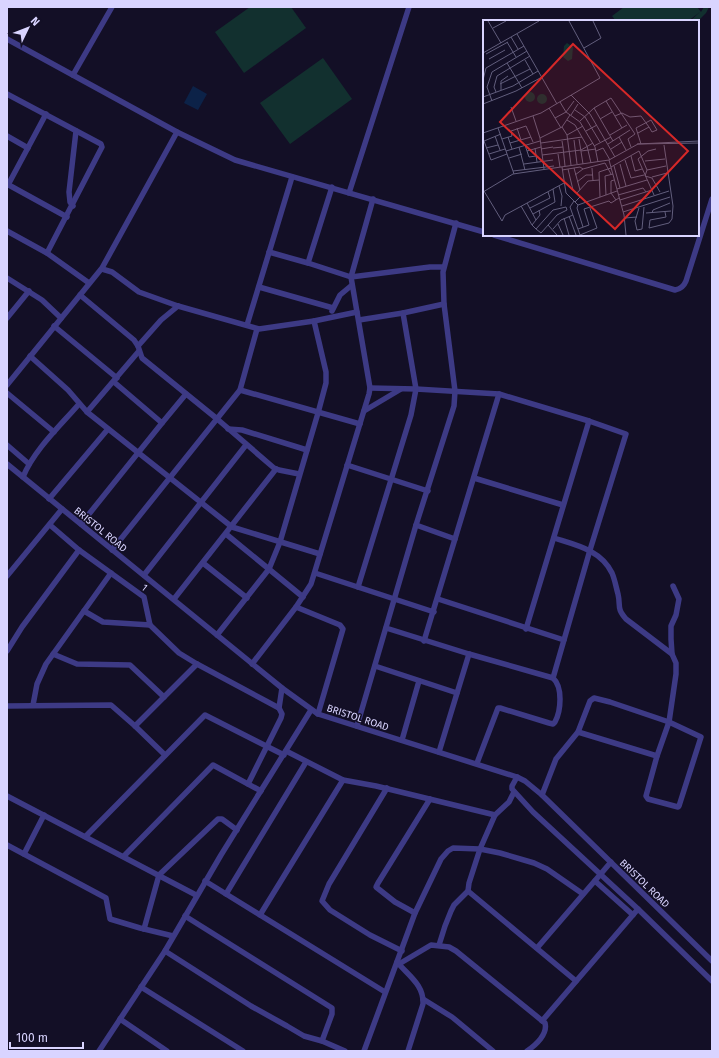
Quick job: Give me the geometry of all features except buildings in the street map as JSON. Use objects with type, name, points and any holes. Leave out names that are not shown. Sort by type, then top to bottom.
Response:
[{"type":"street","points":[[73,75],[112,7]]},
{"type":"street","points":[[349,193],[409,7]]},
{"type":"street","points":[[7,39],[177,132],[235,160],[483,232]]},
{"type":"street","points":[[7,94],[100,144],[102,147],[73,206],[47,253]]},
{"type":"street","points":[[46,114],[8,185],[67,217]]},
{"type":"street","points":[[73,206],[70,202],[69,192],[76,131]]},
{"type":"street","points":[[7,385],[102,268],[177,132]]},
{"type":"street","points":[[7,136],[28,148]]},
{"type":"street","points":[[247,325],[292,177]]},
{"type":"street","points":[[308,263],[332,187]]},
{"type":"street","points":[[252,664],[303,597],[315,573],[370,388],[351,277],[373,199]]},
{"type":"street","points":[[497,236],[675,290],[682,288],[686,281],[712,199]]},
{"type":"street","points":[[357,726],[416,525],[455,403],[455,391],[444,304],[443,267],[456,223]]},
{"type":"street","points":[[7,231],[47,253],[89,283]]},
{"type":"street","points":[[269,252],[351,277],[430,267],[443,267]]},
{"type":"street","points":[[102,268],[112,272],[139,292],[178,306],[257,329],[314,321],[357,312]]},
{"type":"street","points":[[7,278],[42,300],[61,318]]},
{"type":"street","points":[[332,317],[333,308],[340,295],[352,285]]},
{"type":"street","points":[[259,287],[333,308]]},
{"type":"street","points":[[7,318],[29,291]]},
{"type":"street","points":[[80,295],[134,340],[139,348],[142,358],[216,418],[246,445],[276,469],[299,474]]},
{"type":"street","points":[[359,320],[403,313],[444,304]]},
{"type":"street","points":[[87,412],[115,380],[161,320],[178,306]]},
{"type":"street","points":[[358,587],[411,415],[416,389],[403,313]]},
{"type":"street","points":[[217,635],[269,569],[280,542],[318,413],[326,377],[314,321]]},
{"type":"street","points":[[54,326],[162,422]]},
{"type":"street","points":[[112,550],[216,418],[240,390],[257,329]]},
{"type":"street","points":[[30,356],[68,390],[87,412],[232,526],[320,554]]},
{"type":"street","points":[[370,388],[499,394],[589,421],[626,435],[590,550],[554,678]]},
{"type":"street","points":[[364,411],[401,389]]},
{"type":"street","points":[[240,390],[360,424]]},
{"type":"street","points":[[7,393],[54,432]]},
{"type":"street","points":[[81,524],[186,394]]},
{"type":"street","points":[[424,640],[438,599],[499,394]]},
{"type":"street","points":[[23,478],[29,464],[54,432],[79,404]]},
{"type":"street","points":[[526,628],[589,421]]},
{"type":"street","points":[[49,499],[108,429]]},
{"type":"street","points":[[228,429],[242,430],[307,450]]},
{"type":"street","points":[[7,445],[29,464]]},
{"type":"street","points":[[144,575],[246,445]]},
{"type":"street","name":"BRISTOL ROAD","points":[[7,464],[252,664],[311,710],[318,714],[477,763],[518,777],[525,781],[542,795],[712,961]]},
{"type":"street","points":[[347,465],[428,491]]},
{"type":"street","points":[[174,600],[276,469]]},
{"type":"street","points":[[474,478],[563,505]]},
{"type":"street","points":[[7,576],[62,509]]},
{"type":"street","name":"1","points":[[50,525],[80,550],[144,597],[150,625]]},
{"type":"street","points":[[416,525],[455,539]]},
{"type":"street","points":[[226,534],[303,597]]},
{"type":"street","points":[[554,538],[590,550],[600,557],[612,574],[619,599],[618,607],[621,613],[626,619],[672,654]]},
{"type":"street","points":[[7,651],[22,627],[80,550]]},
{"type":"street","points":[[203,564],[247,598]]},
{"type":"street","points":[[33,705],[36,688],[43,670],[111,573]]},
{"type":"street","points":[[315,573],[434,612]]},
{"type":"street","points":[[542,795],[556,759],[578,732],[590,701],[594,698],[606,700],[669,722],[700,735],[702,738],[679,806],[648,799],[646,796],[657,756],[669,722],[676,674],[676,663],[672,654],[671,626],[676,615],[679,599],[673,586]]},
{"type":"street","points":[[438,599],[564,640]]},
{"type":"street","points":[[296,607],[340,625],[343,629],[318,714]]},
{"type":"street","points":[[84,611],[103,622],[150,625],[174,648],[197,664],[279,708]]},
{"type":"street","points":[[386,628],[469,654],[554,678],[557,681],[560,689],[555,722],[553,724],[498,708],[477,763]]},
{"type":"street","points":[[53,654],[77,664],[130,665],[164,697]]},
{"type":"street","points":[[439,752],[469,654]]},
{"type":"street","points":[[135,726],[197,664]]},
{"type":"street","points":[[375,666],[457,693]]},
{"type":"street","points":[[402,740],[419,681]]},
{"type":"street","points":[[248,784],[281,718],[282,714],[279,708],[282,688]]},
{"type":"street","points":[[7,706],[107,704],[112,706],[135,726],[165,756]]},
{"type":"street","points":[[99,1051],[165,951],[196,895],[311,710]]},
{"type":"street","points":[[86,836],[205,715],[266,747],[306,762],[342,780],[387,788],[495,815]]},
{"type":"street","points":[[578,732],[657,756]]},
{"type":"street","points":[[226,894],[306,762]]},
{"type":"street","points":[[124,856],[213,765],[261,791]]},
{"type":"street","points":[[518,777],[512,786],[514,792],[538,817],[601,874],[712,981]]},
{"type":"street","points":[[260,915],[342,780]]},
{"type":"street","points":[[387,788],[333,877],[322,898],[322,901],[330,910],[402,951]]},
{"type":"street","points":[[439,945],[444,926],[451,911],[468,892],[469,883],[480,849],[495,815],[509,802],[514,792]]},
{"type":"street","points":[[7,796],[159,874],[196,895]]},
{"type":"street","points":[[415,914],[395,902],[376,887],[430,799]]},
{"type":"street","points":[[24,854],[44,815]]},
{"type":"street","points":[[144,929],[159,874],[218,819],[222,819],[237,830]]},
{"type":"street","points":[[7,845],[106,898],[110,919],[174,936]]},
{"type":"street","points":[[364,1051],[415,914],[441,859],[448,851],[453,848],[480,849],[534,862],[552,872],[583,894]]},
{"type":"street","points":[[537,948],[611,862]]},
{"type":"street","points":[[205,881],[385,992]]},
{"type":"street","points":[[595,881],[633,915]]},
{"type":"street","points":[[468,892],[576,981]]},
{"type":"street","points":[[542,1021],[638,909]]},
{"type":"street","points":[[185,916],[330,1006],[332,1008],[332,1014],[322,1041]]},
{"type":"street","points":[[398,963],[427,946],[435,944],[456,951],[542,1021],[546,1026],[545,1032],[533,1047],[527,1051]]},
{"type":"street","points":[[165,951],[245,1002],[286,1026],[304,1036],[322,1041],[345,1051]]},
{"type":"street","points":[[398,963],[420,988],[423,999],[423,1004],[408,1051]]},
{"type":"street","points":[[141,987],[243,1051]]},
{"type":"street","points":[[423,999],[452,1017],[493,1051]]},
{"type":"street","points":[[120,1019],[167,1051]]},
{"type":"green space","points":[[250,7],[291,7],[306,28],[244,73],[215,32]]},
{"type":"green space","points":[[624,7],[697,7],[701,12],[704,7],[709,7],[706,13],[699,20],[691,20],[700,12],[689,20],[615,20],[612,16]]},
{"type":"green space","points":[[323,58],[352,99],[290,144],[260,103]]},
{"type":"water","points":[[193,86],[207,94],[198,110],[184,103]]}]
